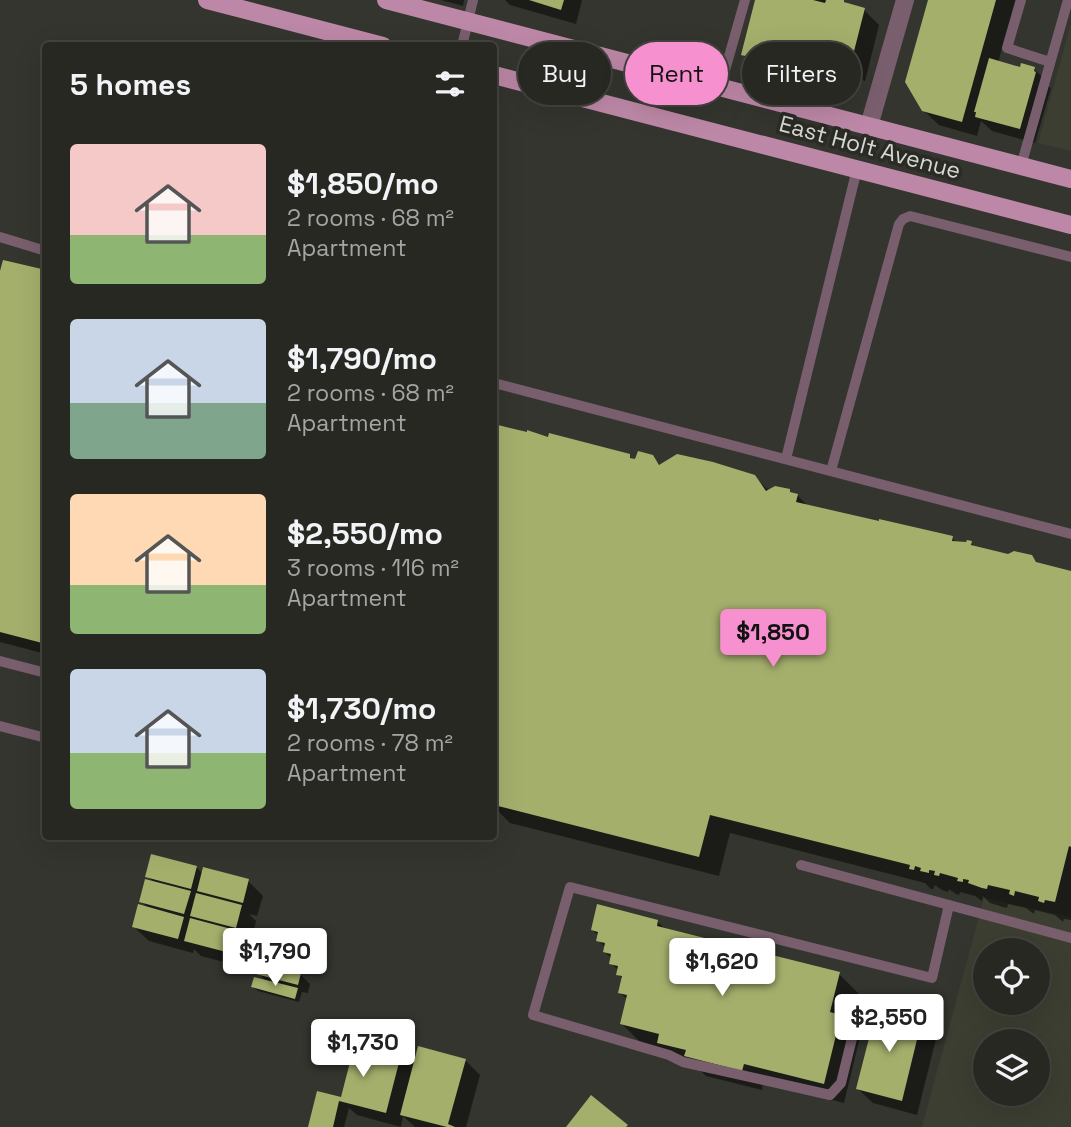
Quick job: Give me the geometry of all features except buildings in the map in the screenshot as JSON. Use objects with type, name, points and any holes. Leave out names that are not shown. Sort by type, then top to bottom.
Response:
[{"type":"main road","points":[[207,0],[368,42]]},
{"type":"main road","name":"East Holt Avenue","points":[[386,0],[625,63]]},
{"type":"main road","name":"East Holt Avenue","points":[[497,76],[1071,225]]},
{"type":"main road","name":"East Holt Avenue","points":[[728,90],[1071,178]]},
{"type":"street","points":[[869,126],[905,0]]},
{"type":"lane","points":[[462,42],[473,0]]},
{"type":"lane","points":[[728,60],[745,0]]},
{"type":"lane","points":[[1021,0],[1007,48],[1051,62]]},
{"type":"lane","points":[[1021,166],[1068,0]]},
{"type":"lane","points":[[786,459],[857,169]]},
{"type":"lane","points":[[831,471],[899,224],[903,219],[910,216],[1071,257]]},
{"type":"lane","points":[[0,237],[42,250]]},
{"type":"lane","points":[[497,384],[1071,534]]},
{"type":"lane","points":[[0,661],[42,672]]},
{"type":"lane","points":[[0,726],[42,737]]},
{"type":"lane","points":[[801,865],[1071,938]]},
{"type":"lane","points":[[858,1014],[841,1083],[830,1095],[683,1062],[669,1055],[533,1015],[570,887],[932,978],[949,905]]},
{"type":"shaded area","points":[[1071,23],[1071,151],[1038,143]]},
{"type":"shaded area","points":[[984,898],[1071,917],[1071,1127],[922,1127],[973,939],[973,1015],[1050,1015],[1050,938],[973,938]]}]
